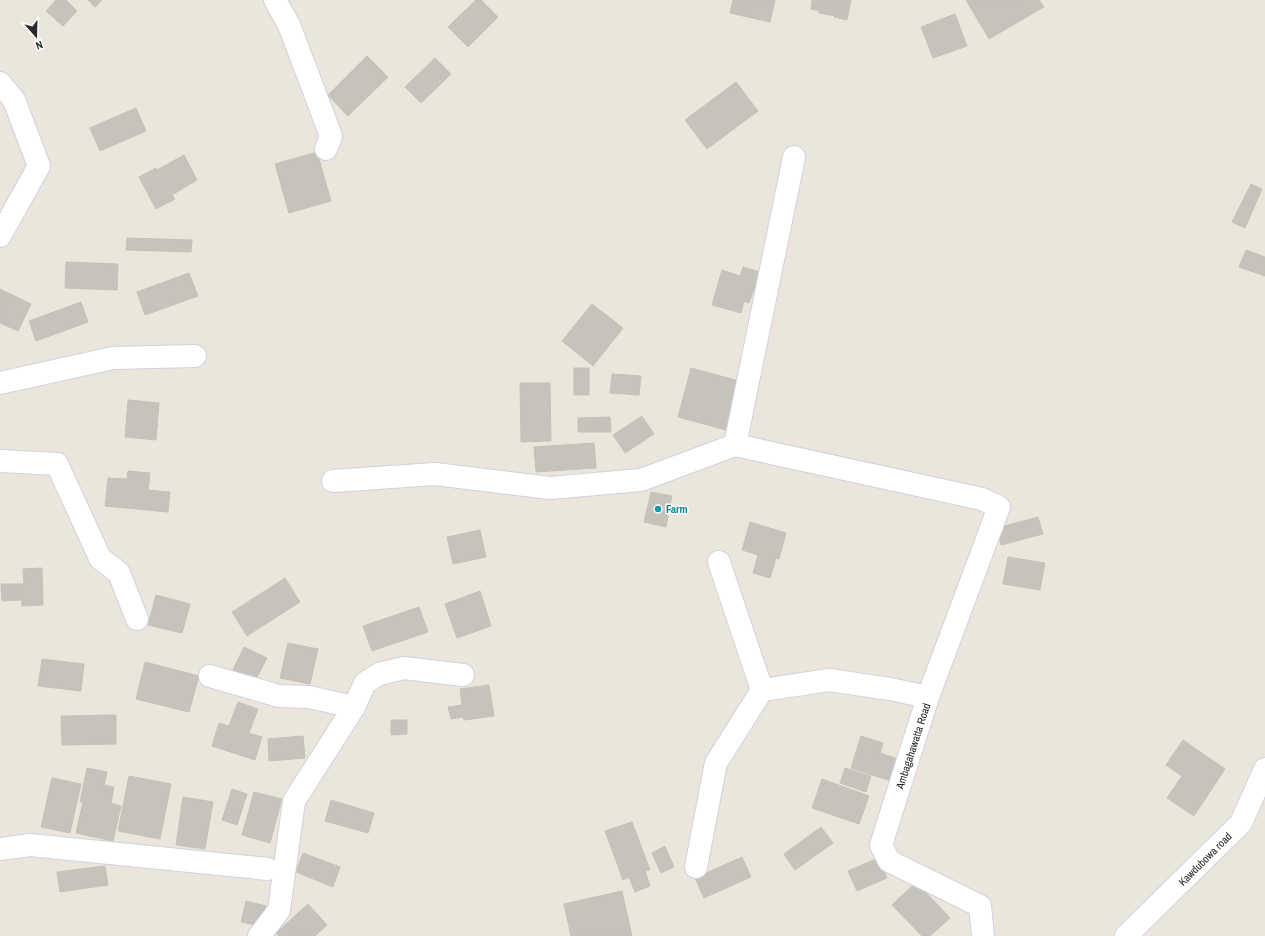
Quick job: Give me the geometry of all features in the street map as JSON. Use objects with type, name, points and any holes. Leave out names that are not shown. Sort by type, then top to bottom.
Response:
[{"type":"street","points":[[276,0],[289,25],[331,136],[326,149]]},
{"type":"street","points":[[0,83],[7,102],[39,166],[0,236]]},
{"type":"street","points":[[333,481],[435,474],[550,488],[641,480],[735,445],[794,158]]},
{"type":"street","points":[[0,383],[113,358],[195,356]]},
{"type":"street","name":"Ambagahawatta Road","points":[[735,445],[982,499],[999,507],[928,697],[881,845],[889,861],[980,906],[983,936]]},
{"type":"street","points":[[0,461],[57,464],[100,558],[119,573],[137,619]]},
{"type":"street","points":[[719,562],[762,690]]},
{"type":"street","points":[[258,936],[279,910],[294,802],[354,707],[365,683],[379,674],[404,668],[463,675]]},
{"type":"street","points":[[210,676],[279,696],[309,697],[354,707]]},
{"type":"street","points":[[696,866],[716,762],[762,690],[829,680],[890,689],[928,697]]},
{"type":"street","name":"Kawdubowa road","points":[[1126,936],[1241,823],[1265,769]]},
{"type":"street","points":[[0,849],[30,845],[268,869]]},
{"type":"building","points":[[56,0],[66,0],[77,11],[63,26],[46,11]]},
{"type":"building","points":[[88,0],[102,0],[95,7]]},
{"type":"building","points":[[476,0],[481,0],[498,17],[468,47],[448,27]]},
{"type":"building","points":[[733,0],[775,0],[770,22],[730,13]]},
{"type":"building","points":[[812,0],[851,0],[847,20],[819,13],[819,11],[811,9]]},
{"type":"building","points":[[966,0],[1039,0],[1044,7],[989,39]]},
{"type":"building","points":[[955,14],[967,46],[933,58],[921,27]]},
{"type":"building","points":[[367,56],[388,77],[348,116],[328,95]]},
{"type":"building","points":[[435,58],[451,74],[421,103],[405,87]]},
{"type":"building","points":[[736,82],[758,111],[707,149],[685,120]]},
{"type":"building","points":[[136,108],[146,131],[100,151],[90,128]]},
{"type":"building","points":[[317,152],[331,201],[289,213],[275,164]]},
{"type":"building","points":[[184,155],[197,180],[172,195],[175,199],[156,209],[139,177],[156,168],[157,170]]},
{"type":"building","points":[[1251,184],[1262,189],[1245,228],[1232,222]]},
{"type":"building","points":[[127,238],[192,240],[191,252],[126,250]]},
{"type":"building","points":[[1246,250],[1265,257],[1265,276],[1239,267]]},
{"type":"building","points":[[66,262],[118,264],[117,290],[65,288]]},
{"type":"building","points":[[743,267],[760,272],[749,303],[744,301],[741,313],[712,305],[722,270],[740,276]]},
{"type":"building","points":[[189,273],[198,296],[145,315],[137,292]]},
{"type":"building","points":[[0,289],[31,304],[18,331],[0,323]]},
{"type":"building","points":[[81,302],[88,322],[36,341],[29,321]]},
{"type":"building","points":[[592,304],[623,328],[593,366],[562,341]]},
{"type":"building","points":[[574,368],[589,368],[589,395],[574,395]]},
{"type":"building","points":[[691,368],[739,381],[726,430],[678,417]]},
{"type":"building","points":[[612,374],[641,376],[639,395],[610,393]]},
{"type":"building","points":[[520,383],[550,383],[551,441],[521,442]]},
{"type":"building","points":[[128,400],[159,403],[156,440],[125,437]]},
{"type":"building","points":[[642,416],[654,434],[625,453],[613,435]]},
{"type":"building","points":[[610,417],[611,432],[578,432],[578,418]]},
{"type":"building","points":[[594,443],[596,468],[536,472],[534,447]]},
{"type":"building","points":[[128,471],[150,473],[148,490],[170,492],[168,512],[105,506],[108,478],[127,479]]},
{"type":"building","name":"Farm","points":[[651,492],[672,496],[666,527],[644,522]]},
{"type":"building","points":[[1038,517],[1043,534],[1001,545],[997,528]]},
{"type":"building","points":[[750,522],[786,533],[779,559],[776,558],[770,578],[753,573],[758,555],[742,550]]},
{"type":"building","points":[[480,530],[486,557],[453,564],[447,537]]},
{"type":"building","points":[[1008,557],[1045,563],[1040,590],[1003,584]]},
{"type":"building","points":[[42,568],[43,605],[22,606],[22,600],[2,601],[1,584],[24,584],[23,569]]},
{"type":"building","points":[[285,578],[300,602],[247,636],[232,612]]},
{"type":"building","points":[[480,591],[491,626],[457,638],[445,604]]},
{"type":"building","points":[[156,595],[190,604],[182,633],[148,625]]},
{"type":"building","points":[[419,607],[428,632],[372,651],[363,626]]},
{"type":"building","points":[[288,643],[318,649],[310,684],[280,678]]},
{"type":"building","points":[[244,647],[267,658],[255,681],[233,670]]},
{"type":"building","points":[[42,659],[84,664],[81,691],[38,686]]},
{"type":"building","points":[[145,662],[199,676],[189,712],[136,699]]},
{"type":"building","points":[[489,685],[494,716],[464,720],[463,717],[451,719],[448,707],[462,705],[460,689]]},
{"type":"building","points":[[238,702],[258,709],[249,733],[262,737],[255,760],[212,746],[219,723],[229,726]]},
{"type":"building","points":[[116,715],[116,744],[62,745],[61,716]]},
{"type":"building","points":[[391,720],[407,720],[407,734],[391,735]]},
{"type":"building","points":[[303,736],[305,758],[269,761],[268,739]]},
{"type":"building","points":[[861,736],[883,743],[880,753],[901,760],[894,782],[851,768]]},
{"type":"building","points":[[1183,740],[1225,769],[1194,816],[1167,798],[1182,776],[1166,765]]},
{"type":"building","points":[[87,768],[107,772],[104,785],[114,787],[111,803],[121,806],[113,841],[76,833],[83,802],[80,802]]},
{"type":"building","points":[[845,768],[871,776],[866,792],[840,783]]},
{"type":"building","points":[[129,776],[171,784],[160,839],[118,831]]},
{"type":"building","points":[[52,778],[81,784],[70,833],[41,827]]},
{"type":"building","points":[[822,779],[869,796],[859,824],[812,808]]},
{"type":"building","points":[[232,789],[247,794],[237,825],[222,820]]},
{"type":"building","points":[[254,792],[282,799],[270,843],[242,835]]},
{"type":"building","points":[[183,797],[213,802],[205,849],[176,845]]},
{"type":"building","points":[[331,800],[374,813],[368,833],[325,821]]},
{"type":"building","points":[[632,822],[650,870],[645,871],[650,886],[635,892],[629,877],[623,880],[605,831]]},
{"type":"building","points":[[821,827],[833,843],[795,870],[784,854]]},
{"type":"building","points":[[665,846],[674,867],[661,873],[652,853]]},
{"type":"building","points":[[303,853],[340,867],[333,887],[296,872]]},
{"type":"building","points":[[742,857],[751,877],[704,898],[695,878]]},
{"type":"building","points":[[878,858],[887,878],[857,891],[848,871]]},
{"type":"building","points":[[105,866],[108,885],[60,892],[57,872]]},
{"type":"building","points":[[916,882],[950,918],[930,936],[922,936],[892,905]]},
{"type":"building","points":[[622,891],[632,936],[571,936],[564,904]]},
{"type":"building","points":[[246,901],[266,906],[261,926],[241,922]]},
{"type":"building","points":[[308,904],[327,925],[315,936],[279,936],[276,933]]},
{"type":"place","name":"Farm","points":[[658,509]]}]
